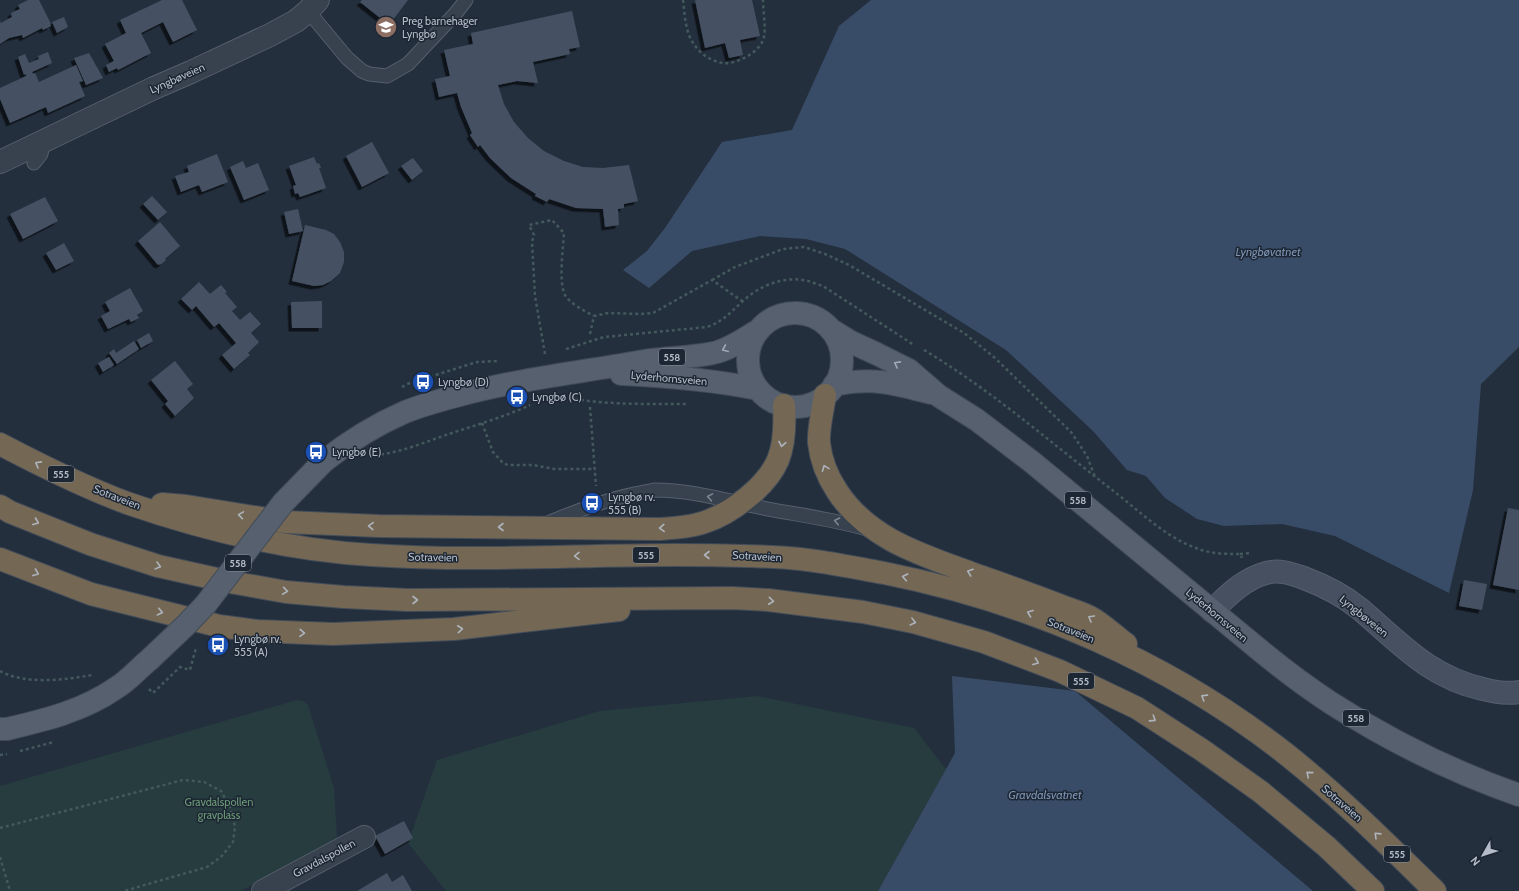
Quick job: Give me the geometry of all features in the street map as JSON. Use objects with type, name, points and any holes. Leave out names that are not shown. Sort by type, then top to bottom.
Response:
[{"type":"highway","name":"555","points":[[830,390],[820,423],[819,442],[822,462],[829,478],[842,498],[858,516],[875,531],[924,557],[1012,587],[1091,617],[1155,668]]},
{"type":"highway","name":"555","points":[[125,502],[186,506],[285,522],[379,526],[660,529],[682,527],[704,522],[721,515],[756,489],[771,474],[778,459],[783,442],[784,405]]},
{"type":"highway","name":"Sotraveien","points":[[0,444],[43,466],[125,502],[183,520],[236,534],[299,547],[370,555],[484,558],[593,555],[746,555],[803,559],[925,581],[1005,604],[1084,634],[1155,668],[1228,712],[1286,754],[1359,817],[1435,891]]},
{"type":"highway","name":"555","points":[[0,506],[10,512],[90,544],[158,566],[230,582],[286,592],[344,598],[408,600],[732,598],[775,601],[863,612],[913,622],[984,642],[1060,671],[1137,708],[1202,750],[1261,792],[1327,847],[1373,891]]},
{"type":"highway","name":"555","points":[[0,559],[97,596],[219,626],[257,631],[333,634],[454,630],[732,598]]},
{"type":"main road","name":"558","points":[[786,313],[803,313],[818,319],[830,329],[838,343],[842,360],[840,373],[830,390],[813,403],[798,407],[784,405],[769,399],[758,389],[750,375],[748,359],[751,343],[758,330],[771,319],[786,313]]},
{"type":"main road","name":"Lyderhornsveien","points":[[830,329],[851,342],[909,370],[939,396],[977,420],[1032,462],[1292,676],[1338,707],[1422,754],[1469,776],[1519,795]]},
{"type":"main road","name":"Lyderhornsveien","points":[[2,728],[52,718],[88,705],[117,688],[149,660],[206,604],[284,503],[323,462],[356,437],[380,424],[435,401],[536,378],[658,358],[714,353],[732,346],[758,330]]},
{"type":"main road","name":"Lyderhornsveien","points":[[580,372],[663,376],[738,385],[758,389]]},
{"type":"main road","name":"Lyderhornsveien","points":[[830,390],[854,381],[875,381],[902,385],[939,396]]},
{"type":"street","name":"Lyngbøveien","points":[[0,162],[154,88],[270,35],[296,20],[313,6]]},
{"type":"street","name":"Lyngbøveien","points":[[1212,611],[1235,588],[1252,578],[1279,571],[1297,575],[1328,587],[1359,609],[1387,634],[1432,669],[1455,681],[1475,688],[1494,692],[1519,692]]},
{"type":"street","name":"Gravdalspollen","points":[[263,891],[364,837]]},
{"type":"lane","name":"Lyngbøveien","points":[[313,6],[347,58],[362,71],[369,74],[387,76],[408,64],[455,14],[466,0]]},
{"type":"lane","points":[[34,163],[40,154],[44,140]]},
{"type":"lane","points":[[540,527],[575,512],[618,498],[654,490],[692,494],[740,502],[762,508],[838,521],[875,531]]},
{"type":"path","points":[[683,0],[687,31],[696,47],[707,57],[723,63],[740,60],[753,54],[764,38],[763,0]]},
{"type":"path","points":[[546,356],[535,296],[532,242],[534,235],[529,225],[552,220],[564,233],[562,272],[564,294],[580,309],[594,316],[608,313],[653,313],[735,267],[783,249],[804,247],[849,264],[964,333],[996,358],[1071,432],[1087,456],[1095,477]]},
{"type":"path","points":[[712,280],[742,301]]},
{"type":"path","points":[[590,334],[594,316]]},
{"type":"path","points":[[563,397],[586,401],[687,404]]},
{"type":"path","points":[[368,456],[386,454],[482,423],[514,412],[534,402]]},
{"type":"path","points":[[590,407],[596,488]]},
{"type":"path","points":[[482,423],[493,452],[503,463],[508,465],[533,465],[554,470],[595,469]]},
{"type":"path","points":[[159,687],[180,667],[190,670],[195,652]]},
{"type":"path","points":[[0,671],[8,675],[45,680],[74,678],[92,674]]},
{"type":"path","points":[[0,755],[7,754]]},
{"type":"path","points":[[0,828],[183,780],[204,782],[220,791],[230,807],[235,828],[233,842],[221,857],[207,867],[124,891]]},
{"type":"path","points":[[0,857],[10,891]]},
{"type":"green space","points":[[757,696],[914,728],[946,769],[878,891],[446,891],[408,843],[437,760],[600,711]]},
{"type":"green space","name":"Gravdalspollen gravplass","points":[[297,700],[303,701],[308,705],[334,788],[337,838],[241,891],[0,891],[0,786]]},
{"type":"water","name":"Lyngbøvatnet","points":[[871,0],[1519,0],[1519,347],[1481,384],[1473,490],[1449,593],[1335,536],[1282,524],[1224,526],[1197,519],[1165,498],[1146,476],[1127,470],[1093,431],[1006,350],[845,249],[806,239],[760,236],[692,251],[649,288],[623,270],[647,251],[665,228],[722,142],[792,130],[839,26]]},
{"type":"water","name":"Gravdalsvatnet","points":[[952,676],[1075,691],[1313,891],[878,891],[955,753]]},
{"type":"building","points":[[28,0],[39,0],[51,26],[43,30],[42,28],[23,38],[22,35],[9,38],[0,44],[0,21],[1,23],[12,17],[11,13],[20,9],[18,5]]},
{"type":"building","points":[[162,0],[182,0],[197,30],[173,42],[163,22],[141,33],[151,53],[118,70],[117,68],[109,72],[106,65],[114,61],[105,44],[126,33],[120,20]]},
{"type":"building","points":[[362,0],[408,0],[389,25],[360,2]]},
{"type":"building","points":[[695,0],[752,0],[760,36],[740,40],[743,55],[729,58],[725,43],[705,48]]},
{"type":"building","points":[[572,11],[580,47],[569,49],[570,54],[533,62],[538,83],[517,81],[498,85],[504,104],[514,122],[528,138],[544,151],[564,161],[583,167],[603,168],[629,165],[638,201],[624,204],[624,208],[618,209],[619,225],[605,227],[603,209],[576,208],[549,199],[547,202],[535,196],[536,194],[511,178],[490,158],[480,145],[478,147],[470,135],[472,133],[457,93],[439,97],[435,79],[450,76],[444,50],[473,44],[471,33]]},
{"type":"building","points":[[64,17],[68,27],[57,33],[52,22]]},
{"type":"building","points":[[48,52],[52,63],[32,72],[33,74],[35,73],[39,82],[76,65],[83,81],[79,82],[85,96],[48,113],[46,107],[10,123],[0,99],[0,88],[26,76],[26,74],[24,75],[18,57],[25,54],[29,63],[39,59],[38,56]]},
{"type":"building","points":[[89,53],[103,78],[86,85],[74,58]]},
{"type":"building","points":[[372,142],[389,173],[362,187],[346,156]]},
{"type":"building","points":[[217,154],[228,182],[202,192],[199,185],[181,192],[175,176],[189,172],[187,166]]},
{"type":"building","points":[[314,157],[317,164],[319,163],[321,168],[319,168],[326,188],[300,197],[298,193],[295,194],[293,186],[296,185],[289,166]]},
{"type":"building","points":[[413,158],[423,171],[412,180],[401,166]]},
{"type":"building","points":[[243,161],[246,168],[258,163],[269,190],[244,200],[230,167]]},
{"type":"building","points":[[152,196],[167,212],[158,220],[143,204]]},
{"type":"building","points":[[45,197],[58,221],[23,239],[10,214]]},
{"type":"building","points":[[298,209],[303,231],[289,234],[284,212]]},
{"type":"building","points":[[160,222],[180,246],[165,259],[166,260],[158,265],[138,241]]},
{"type":"building","points":[[305,225],[326,230],[334,234],[340,242],[344,252],[344,262],[340,273],[331,281],[323,285],[314,286],[292,281]]},
{"type":"building","points":[[64,243],[74,261],[56,270],[46,253]]},
{"type":"building","points":[[199,282],[210,294],[221,285],[227,292],[225,293],[237,307],[232,311],[240,320],[250,312],[261,324],[251,333],[259,342],[248,353],[250,355],[234,369],[222,355],[236,343],[219,323],[214,327],[196,306],[192,310],[181,299]]},
{"type":"building","points":[[130,288],[143,311],[137,315],[139,318],[131,322],[129,319],[108,329],[101,316],[110,311],[105,302]]},
{"type":"building","points":[[322,301],[322,328],[292,328],[291,302]]},
{"type":"building","points":[[149,333],[153,341],[141,348],[137,340]]},
{"type":"building","points":[[134,341],[139,349],[117,364],[109,353],[114,349],[116,353]]},
{"type":"building","points":[[109,357],[114,365],[103,372],[98,363]]},
{"type":"building","points":[[175,361],[193,384],[187,389],[194,398],[175,416],[165,404],[168,401],[151,380]]},
{"type":"building","points":[[1508,508],[1519,510],[1519,590],[1493,585]]},
{"type":"building","points":[[1464,580],[1487,584],[1482,610],[1459,606]]},
{"type":"building","points":[[404,821],[413,838],[385,854],[375,836]]},
{"type":"building","points":[[387,873],[392,882],[403,875],[412,891],[357,891]]},
{"type":"place","name":"Preg barnehager Lyngbø","points":[[386,27]]},
{"type":"place","name":"Lyngbø (D)","points":[[423,382]]},
{"type":"place","name":"Lyngbø (C)","points":[[517,397]]},
{"type":"place","name":"Lyngbø (E)","points":[[316,452]]},
{"type":"place","name":"Lyngbø rv. 555 (B)","points":[[592,503]]},
{"type":"place","name":"Lyngbø rv. 555 (A)","points":[[218,645]]}]
